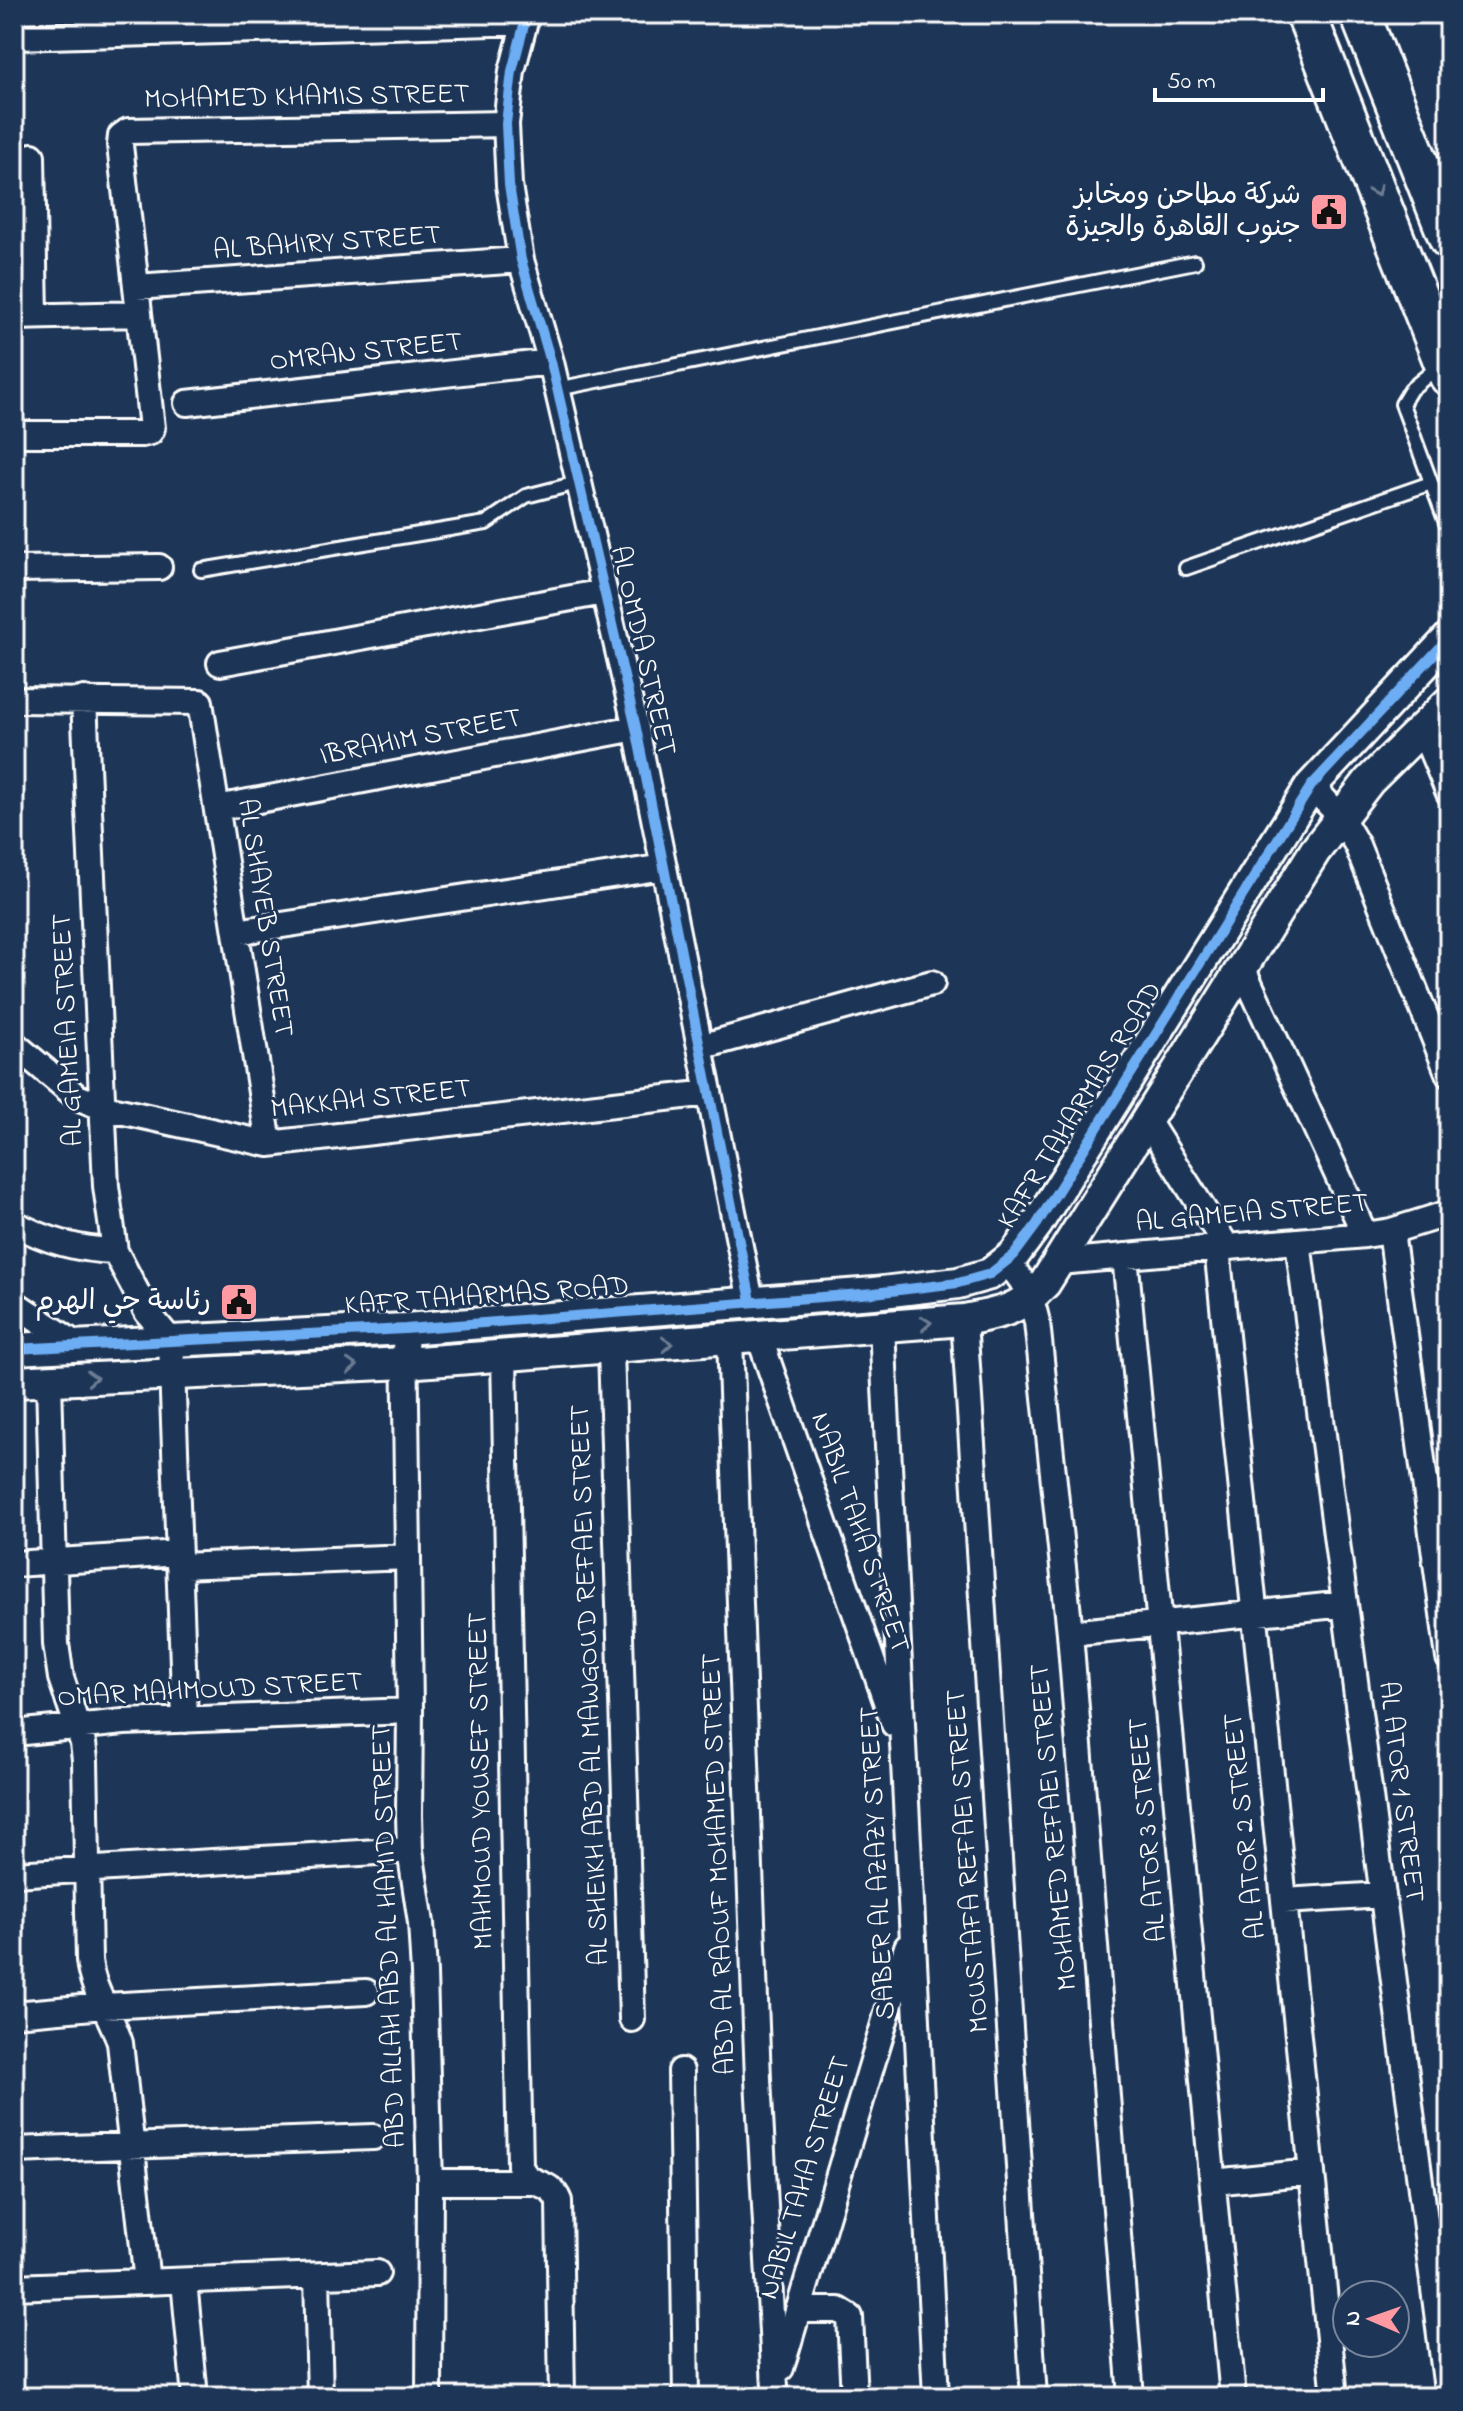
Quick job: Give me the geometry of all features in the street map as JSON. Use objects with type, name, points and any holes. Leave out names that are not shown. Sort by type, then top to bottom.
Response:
[{"type":"main road","points":[[1308,18],[1317,27],[1333,28],[1341,25],[1350,14]]},
{"type":"main road","points":[[1360,14],[1449,239]]},
{"type":"main road","points":[[1308,18],[1446,369]]},
{"type":"main road","points":[[1355,137],[1357,119],[1362,111],[1379,104],[1397,108]]},
{"type":"street","points":[[14,37],[526,18]]},
{"type":"street","name":"AL OMDA STREET","points":[[526,18],[512,71],[506,124],[509,185],[521,260],[581,482],[636,728],[751,1301]]},
{"type":"street","name":"MOHAMED KHAMIS STREET","points":[[136,287],[120,145],[121,136],[128,131],[506,124]]},
{"type":"street","points":[[32,156],[24,316],[139,314]]},
{"type":"street","name":"AL BAHIRY STREET","points":[[136,287],[521,260]]},
{"type":"street","points":[[14,434],[150,432],[152,424],[136,287]]},
{"type":"street","name":"OMRAN STREET","points":[[187,403],[551,362]]},
{"type":"street","points":[[14,569],[159,567]]},
{"type":"street","points":[[220,663],[604,592]]},
{"type":"street","name":"KAFR TAHARMAS ROAD","points":[[14,1349],[405,1329],[874,1293],[958,1283],[990,1274],[1014,1255],[1037,1224],[1311,786],[1449,638]]},
{"type":"street","points":[[14,700],[84,699]]},
{"type":"street","name":"AL SHAYEB STREET","points":[[84,699],[200,702],[269,1144]]},
{"type":"street","name":"AL GAMEIA STREET","points":[[84,699],[106,1186],[115,1251],[147,1312],[171,1341]]},
{"type":"street","points":[[14,1382],[405,1363],[611,1349],[964,1320],[1012,1309],[1032,1297],[1059,1262],[1146,1119],[1340,816],[1369,781],[1449,702]]},
{"type":"street","name":"IBRAHIM STREET","points":[[217,808],[636,728]]},
{"type":"street","points":[[1422,728],[1449,793]]},
{"type":"street","points":[[1311,786],[1340,816],[1357,845],[1449,1075]]},
{"type":"street","points":[[236,932],[664,867]]},
{"type":"street","points":[[1242,967],[1365,1235]]},
{"type":"street","points":[[700,1047],[932,983]]},
{"type":"street","name":"MAKKAH STREET","points":[[14,1044],[77,1097],[102,1107],[269,1144],[709,1093]]},
{"type":"street","name":"AL ATOR 2 STREET","points":[[1146,1119],[1222,1248],[1254,1613],[1335,2397]]},
{"type":"street","name":"AL GAMEIA STREET","points":[[1059,1262],[1365,1235],[1391,1231],[1449,1213]]},
{"type":"street","points":[[14,1223],[54,1241],[85,1250],[115,1251]]},
{"type":"street","points":[[1391,1231],[1449,1658]]},
{"type":"street","name":"AL ATOR 1 STREET","points":[[1298,1242],[1448,2397]]},
{"type":"street","name":"AL ATOR 3 STREET","points":[[1125,1256],[1233,2397]]},
{"type":"street","name":"MOHAMED REFAEI STREET","points":[[1005,1262],[1017,1272],[1032,1297],[1038,1338],[1070,1633],[1131,2397]]},
{"type":"street","points":[[14,1303],[78,1346]]},
{"type":"street","name":"MOUSTAFA REFAEI STREET","points":[[964,1320],[1034,2397]]},
{"type":"street","name":"SABER AL AZAZY STREET","points":[[882,1327],[936,2397]]},
{"type":"street","name":"ABD ALLAH ABD AL HAMID STREET","points":[[405,1329],[410,1850],[423,1948],[430,2182],[429,2397]]},
{"type":"street","name":"NABIL TAHA STREET","points":[[745,1337],[903,1749]]},
{"type":"street","name":"ABD AL RAOUF MOHAMED STREET","points":[[745,1337],[758,2079],[774,2392]]},
{"type":"street","points":[[171,1341],[185,1720]]},
{"type":"street","name":"AL SHEIKH ABD AL MAWGOUD REFAEI STREET","points":[[611,1349],[632,2019]]},
{"type":"street","name":"MAHMOUD YOUSEF STREET","points":[[504,1356],[520,2166],[522,2172],[556,2193],[559,2201],[562,2397]]},
{"type":"street","points":[[49,1380],[57,1661],[85,1760],[90,1972],[120,2043],[147,2282]]},
{"type":"street","points":[[14,1564],[408,1557]]},
{"type":"street","points":[[1070,1633],[1345,1604]]},
{"type":"street","name":"OMAR MAHMOUD STREET","points":[[14,1733],[124,1722],[410,1711]]},
{"type":"street","points":[[14,1874],[410,1850]]},
{"type":"street","points":[[1284,1901],[1383,1895]]},
{"type":"street","name":"NABIL TAHA STREET","points":[[774,2392],[912,1930]]},
{"type":"street","points":[[14,2014],[366,1992]]},
{"type":"street","points":[[681,2071],[686,2397]]},
{"type":"street","points":[[14,2150],[373,2137]]},
{"type":"street","points":[[1213,2182],[1312,2172]]},
{"type":"street","points":[[430,2182],[541,2184]]},
{"type":"street","points":[[14,2287],[377,2273]]},
{"type":"street","points":[[317,2276],[320,2397]]},
{"type":"street","points":[[184,2281],[195,2397]]},
{"type":"street","points":[[798,2310],[839,2310],[850,2317],[854,2397]]},
{"type":"lane","points":[[557,389],[1195,262]]},
{"type":"lane","points":[[1446,369],[1411,389],[1402,402],[1449,531]]},
{"type":"lane","points":[[201,570],[486,523],[526,496],[581,482]]},
{"type":"lane","points":[[1186,568],[1431,483]]},
{"type":"cycle path","points":[[527,14],[512,71],[506,124],[509,185],[521,260],[551,362],[636,728],[751,1301]]},
{"type":"cycle path","points":[[14,1349],[405,1329],[874,1293],[958,1283],[990,1274],[1014,1255],[1037,1224],[1311,786],[1449,638]]},
{"type":"place","name":"شركة مطاحن ومخابز جنوب القاهرة والجيزة","points":[[1329,212]]},
{"type":"place","name":"رئاسة حي الهرم","points":[[239,1302]]}]
